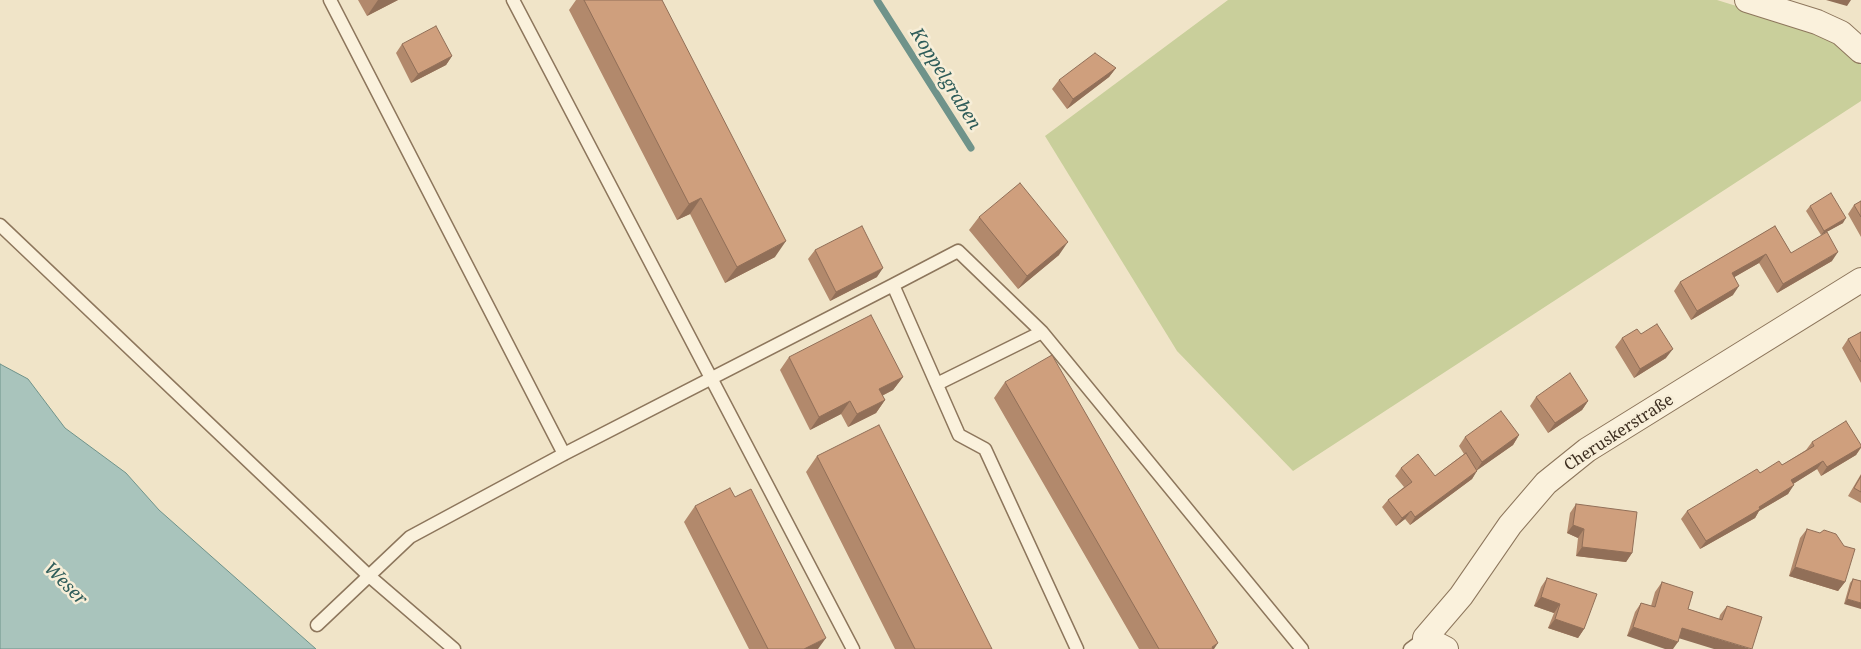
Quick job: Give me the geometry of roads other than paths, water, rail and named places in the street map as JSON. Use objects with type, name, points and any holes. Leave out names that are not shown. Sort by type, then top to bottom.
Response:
[{"type":"street","points":[[1747,0],[1818,22],[1841,33],[1861,51]]},
{"type":"street","name":"Cheruskerstraße","points":[[1417,643],[1461,596],[1510,525],[1546,483],[1587,450],[1861,280]]},
{"type":"street","points":[[1417,643],[1446,649]]},
{"type":"lane","points":[[330,0],[564,454]]},
{"type":"lane","points":[[513,0],[853,649]]},
{"type":"lane","points":[[0,225],[368,575],[454,649]]},
{"type":"lane","points":[[317,625],[410,537],[564,454],[958,251],[1042,332],[1302,649]]},
{"type":"lane","points":[[892,286],[959,435],[985,449],[1077,649]]},
{"type":"lane","points":[[937,384],[1042,332]]},
{"type":"water","name":"Weser","points":[[0,364],[28,379],[65,428],[126,473],[159,510],[316,649],[0,649]]},
{"type":"waterway","name":"Koppelgraben","points":[[877,0],[971,148]]}]
